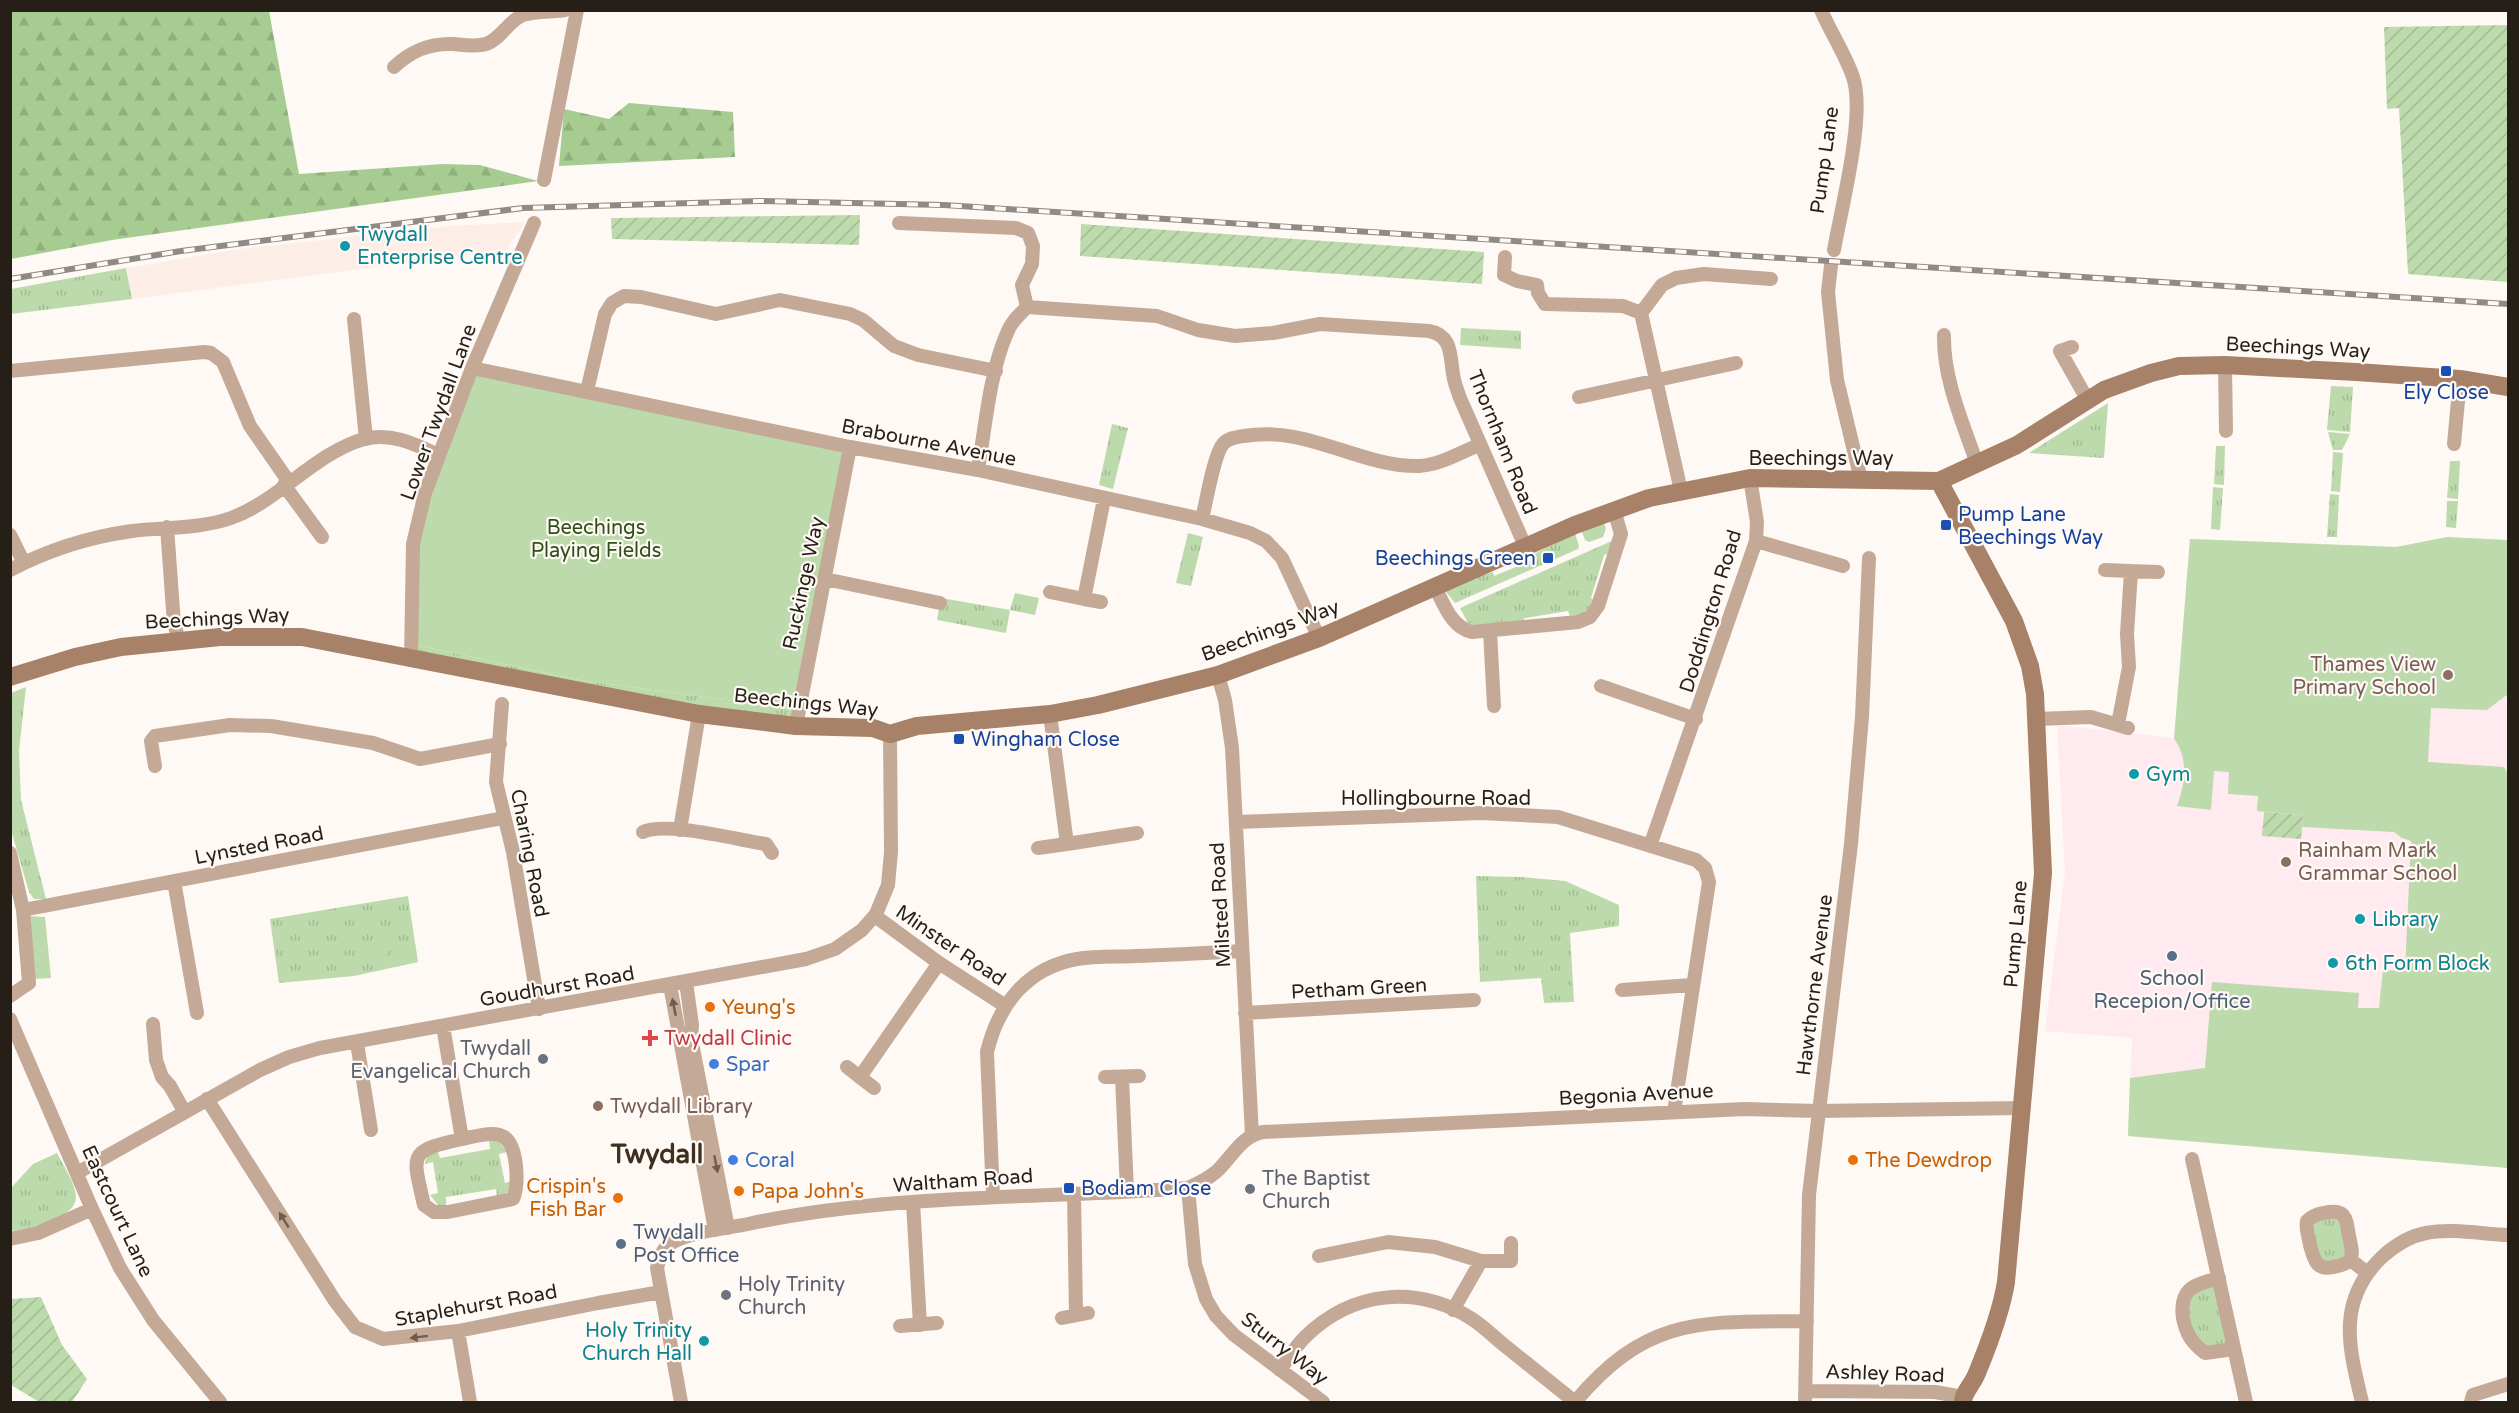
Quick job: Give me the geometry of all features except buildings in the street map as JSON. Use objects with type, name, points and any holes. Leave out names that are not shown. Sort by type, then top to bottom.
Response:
[{"type":"street","points":[[394,67],[407,55],[421,48],[448,44],[487,44],[521,15],[565,10]]},
{"type":"street","points":[[544,180],[577,10]]},
{"type":"street","name":"Pump Lane","points":[[1821,10],[1854,78],[1856,110],[1845,196],[1834,250]]},
{"type":"street","name":"Lower Twydall Lane","points":[[411,659],[413,544],[425,493],[472,368],[534,223]]},
{"type":"street","points":[[899,223],[1016,228],[1028,233],[1033,246],[1032,264],[1022,285],[1027,307],[1016,317],[1007,333],[996,371],[978,470]]},
{"type":"street","points":[[1505,257],[1503,274],[1516,281],[1537,285],[1538,293],[1545,304],[1623,306],[1641,313]]},
{"type":"street","points":[[1831,265],[1828,292],[1837,380],[1861,480]]},
{"type":"street","points":[[1681,490],[1641,313],[1662,285],[1676,278],[1704,273],[1771,279]]},
{"type":"street","points":[[587,391],[605,314],[612,303],[624,296],[641,297],[716,314],[780,300],[850,314],[863,320],[894,346],[918,355],[996,371]]},
{"type":"street","name":"Thornham Road","points":[[1027,307],[1158,316],[1198,330],[1235,336],[1273,333],[1320,324],[1435,332],[1445,340],[1451,350],[1454,381],[1479,445],[1525,546]]},
{"type":"street","points":[[354,319],[366,439]]},
{"type":"street","points":[[1944,335],[1944,355],[1950,383],[1977,464]]},
{"type":"street","points":[[2072,347],[2060,351],[2087,399]]},
{"type":"street","points":[[10,371],[210,353],[225,364],[250,426],[322,537]]},
{"type":"street","points":[[1579,397],[1736,363]]},
{"type":"street","points":[[2224,365],[2226,431]]},
{"type":"street","name":"Beechings Way","points":[[10,677],[75,657],[121,647],[255,635],[302,637],[699,714],[796,726],[873,728],[890,734],[917,726],[1050,714],[1218,675],[1319,638],[1525,546],[1614,510],[1681,490],[1750,478],[1939,481],[2017,445],[2087,399],[2121,382],[2179,366],[2224,365],[2460,379],[2508,387]]},
{"type":"street","name":"Brabourne Avenue","points":[[472,368],[850,447],[978,470],[1202,519],[1250,533],[1266,541],[1276,550],[1291,573],[1319,638]]},
{"type":"street","points":[[2454,444],[2460,379]]},
{"type":"street","points":[[1202,519],[1217,457],[1223,444],[1233,438],[1252,434],[1309,438],[1391,464],[1419,466],[1438,463],[1479,445]]},
{"type":"street","points":[[10,570],[91,539],[232,518],[252,508],[327,457],[366,439],[381,437],[408,441],[438,455]]},
{"type":"street","name":"Ruckinge Way","points":[[796,726],[850,447]]},
{"type":"street","name":"Doddington Road","points":[[1650,846],[1696,719],[1755,541],[1755,505],[1750,478]]},
{"type":"street","name":"Pump Lane","points":[[1939,481],[2023,641],[2032,675],[2036,719],[2043,873],[2004,1294],[1978,1372],[1963,1400]]},
{"type":"street","points":[[1084,599],[1104,499]]},
{"type":"street","points":[[1435,586],[1454,622],[1463,630],[1490,631],[1578,622],[1590,616],[1598,606],[1621,534],[1614,510]]},
{"type":"street","points":[[167,527],[174,624],[179,640]]},
{"type":"street","points":[[10,535],[24,563]]},
{"type":"street","points":[[1755,541],[1868,573]]},
{"type":"street","name":"Hawthorne Avenue","points":[[1805,1397],[1808,1203],[1851,844],[1862,717],[1869,558]]},
{"type":"street","points":[[2105,570],[2158,572]]},
{"type":"street","points":[[2036,719],[2081,716],[2123,726],[2129,667],[2127,634],[2131,571]]},
{"type":"street","points":[[825,579],[940,603]]},
{"type":"street","points":[[1050,592],[1101,602]]},
{"type":"street","points":[[1490,631],[1495,706]]},
{"type":"street","name":"Milsted Road","points":[[1218,675],[1229,725],[1252,1136]]},
{"type":"street","name":"Doddington Road","points":[[1601,686],[1696,719]]},
{"type":"street","name":"Charing Road","points":[[502,704],[496,782],[513,852],[539,1009]]},
{"type":"street","points":[[680,830],[699,714]]},
{"type":"street","points":[[1050,714],[1067,844]]},
{"type":"street","points":[[155,766],[151,741],[155,736],[230,725],[272,726],[330,735],[373,743],[420,759],[500,744]]},
{"type":"street","name":"Goudhurst Road","points":[[77,1173],[184,1111],[289,1057],[320,1048],[357,1043],[823,955],[854,937],[875,916],[885,893],[891,872],[890,734]]},
{"type":"street","name":"Hollingbourne Road","points":[[1236,822],[1482,813],[1558,817],[1696,860],[1705,868],[1708,876],[1674,1112]]},
{"type":"street","name":"Lynsted Road","points":[[23,910],[503,818]]},
{"type":"street","points":[[643,832],[651,828],[680,830],[766,844],[772,853]]},
{"type":"street","points":[[1038,848],[1137,833]]},
{"type":"street","points":[[10,853],[23,910],[29,983],[10,996]]},
{"type":"street","points":[[174,881],[197,1013]]},
{"type":"street","name":"Minster Road","points":[[875,916],[939,963],[1005,1005]]},
{"type":"street","points":[[993,1197],[987,1052],[992,1030],[1005,1005],[1022,985],[1047,969],[1076,959],[1242,951]]},
{"type":"street","points":[[860,1077],[939,963]]},
{"type":"street","points":[[686,982],[692,1025],[691,1038],[721,1229]]},
{"type":"street","points":[[670,985],[721,1229]]},
{"type":"street","points":[[1622,990],[1692,985]]},
{"type":"street","name":"Petham Green","points":[[1245,1013],[1474,1000]]},
{"type":"street","name":"Eastcourt Lane","points":[[10,1019],[120,1268],[146,1310],[182,1358],[220,1402]]},
{"type":"street","points":[[153,1024],[156,1060],[162,1077],[170,1086],[184,1111]]},
{"type":"street","points":[[443,1026],[462,1139]]},
{"type":"street","points":[[357,1043],[371,1130]]},
{"type":"street","points":[[847,1068],[874,1088]]},
{"type":"street","points":[[1105,1077],[1139,1076]]},
{"type":"street","points":[[1122,1077],[1127,1191]]},
{"type":"street","name":"Staplehurst Road","points":[[207,1099],[335,1301],[355,1327],[383,1340],[477,1328],[597,1303],[661,1293]]},
{"type":"street","name":"Begonia Avenue","points":[[1252,1136],[1263,1132],[1745,1109],[1818,1111],[2023,1108]]},
{"type":"street","points":[[495,1134],[504,1137],[512,1146],[518,1179],[513,1199],[448,1212],[434,1212],[424,1205],[416,1164],[418,1156],[424,1149],[462,1139],[495,1134]]},
{"type":"street","name":"Waltham Road","points":[[661,1293],[657,1268],[663,1250],[674,1242],[721,1229],[794,1214],[913,1202],[1188,1188],[1204,1182],[1244,1141],[1252,1136]]},
{"type":"street","points":[[2192,1159],[2246,1402]]},
{"type":"street","name":"Sturry Way","points":[[1188,1188],[1195,1264],[1206,1299],[1216,1316],[1234,1335],[1323,1402]]},
{"type":"street","points":[[1062,1318],[1082,1314],[1074,1193]]},
{"type":"street","points":[[913,1202],[920,1324]]},
{"type":"street","points":[[10,1239],[38,1233],[92,1209]]},
{"type":"street","points":[[2333,1211],[2340,1212],[2347,1226],[2353,1253],[2351,1260],[2345,1264],[2325,1269],[2318,1266],[2306,1226],[2307,1221],[2316,1215],[2333,1211]]},
{"type":"street","points":[[2362,1402],[2349,1328],[2353,1302],[2367,1273],[2398,1245],[2423,1234],[2439,1232],[2508,1235]]},
{"type":"street","points":[[1319,1256],[1388,1242],[1435,1247],[1481,1261],[1511,1261],[1511,1243]]},
{"type":"street","points":[[2351,1260],[2367,1273]]},
{"type":"street","points":[[1454,1310],[1481,1261]]},
{"type":"street","points":[[2219,1278],[2199,1283],[2187,1292],[2181,1303],[2185,1328],[2192,1343],[2205,1353],[2234,1349]]},
{"type":"street","points":[[661,1293],[681,1402]]},
{"type":"street","points":[[1280,1370],[1303,1339],[1319,1324],[1336,1313],[1361,1302],[1390,1296],[1423,1298],[1472,1320],[1575,1402],[1611,1364],[1637,1346],[1667,1332],[1707,1323],[1807,1321]]},
{"type":"street","points":[[900,1326],[937,1323]]},
{"type":"street","points":[[458,1331],[470,1402]]},
{"type":"street","points":[[2471,1402],[2473,1395],[2478,1392],[2508,1384]]},
{"type":"street","name":"Ashley Road","points":[[1805,1397],[1935,1392],[1963,1400]]},
{"type":"shaded area","points":[[525,222],[506,250],[132,299],[127,268],[239,249],[451,226]]},
{"type":"shaded area","name":"Rainham Mark Grammar School","points":[[2447,537],[2508,540],[2508,1168],[2128,1136],[2132,1038],[2045,1031],[2065,873],[2057,725],[2174,738],[2190,539],[2396,547]]},
{"type":"green space","points":[[11,11],[269,11],[299,174],[443,164],[480,165],[538,181],[112,240],[11,259]]},
{"type":"green space","points":[[2508,25],[2508,282],[2408,274],[2399,108],[2387,109],[2384,27]]},
{"type":"green space","points":[[629,103],[733,112],[735,157],[559,166],[564,109],[609,119]]},
{"type":"green space","points":[[860,215],[859,245],[612,239],[611,218]]},
{"type":"green space","points":[[1081,224],[1484,252],[1482,284],[1080,256]]},
{"type":"green space","points":[[126,268],[132,299],[11,314],[11,289]]},
{"type":"green space","points":[[1461,328],[1521,331],[1521,349],[1460,345]]},
{"type":"green space","name":"Beechings Playing Fields","points":[[472,368],[850,447],[798,710],[573,679],[412,644],[413,544]]},
{"type":"green space","points":[[2331,386],[2353,387],[2350,432],[2327,430]]},
{"type":"green space","points":[[2108,403],[2104,458],[2029,453]]},
{"type":"green space","points":[[1112,424],[1128,428],[1113,489],[1099,485]]},
{"type":"green space","points":[[2328,432],[2350,434],[2342,450],[2333,450]]},
{"type":"green space","points":[[2216,446],[2225,446],[2224,485],[2214,484]]},
{"type":"green space","points":[[2333,452],[2343,453],[2340,492],[2331,491]]},
{"type":"green space","points":[[2450,461],[2460,461],[2458,499],[2447,498]]},
{"type":"green space","points":[[2213,487],[2223,488],[2220,530],[2211,529]]},
{"type":"green space","points":[[2330,494],[2339,495],[2337,537],[2327,537]]},
{"type":"green space","points":[[2447,501],[2458,501],[2456,528],[2446,527]]},
{"type":"green space","points":[[1604,523],[1606,528],[1603,537],[1589,542],[1585,540],[1581,529]]},
{"type":"green space","points":[[1188,533],[1203,537],[1191,586],[1176,583]]},
{"type":"green space","points":[[1575,533],[1578,549],[1455,603],[1443,588],[1493,572],[1494,576],[1533,560],[1534,554]]},
{"type":"green space","name":"Rainham Mark Grammar School","points":[[2447,537],[2508,540],[2508,694],[2487,710],[2431,708],[2428,762],[2504,767],[2508,774],[2508,1168],[2128,1136],[2130,1078],[2205,1068],[2212,982],[2359,993],[2358,1008],[2379,1008],[2383,970],[2405,971],[2411,841],[2394,832],[2302,827],[2303,815],[2257,811],[2258,796],[2228,794],[2229,772],[2214,771],[2211,810],[2177,806],[2184,781],[2184,763],[2179,746],[2174,739],[2190,539],[2396,547]]},
{"type":"green space","points":[[1614,540],[1611,552],[1604,555],[1591,598],[1595,601],[1583,614],[1570,616],[1568,611],[1525,618],[1520,623],[1474,626],[1468,623],[1460,608]]},
{"type":"green space","points":[[1015,593],[1039,598],[1035,615],[1010,610]]},
{"type":"green space","points":[[941,598],[1010,610],[1006,633],[937,620]]},
{"type":"green space","points":[[412,644],[573,679],[798,710],[796,726],[411,659]]},
{"type":"green space","points":[[26,687],[19,751],[21,800],[46,899],[34,899],[29,892],[11,830],[11,693]]},
{"type":"green space","points":[[2264,812],[2303,815],[2301,839],[2262,836]]},
{"type":"green space","points":[[1476,876],[1565,881],[1619,905],[1619,926],[1570,933],[1574,1002],[1544,1003],[1541,978],[1480,982]]},
{"type":"green space","points":[[408,896],[418,962],[354,976],[279,983],[270,919]]},
{"type":"green space","points":[[29,916],[45,917],[51,978],[32,979]]},
{"type":"green space","points":[[310,928],[320,930],[321,938],[301,944],[299,933],[305,933]]},
{"type":"green space","points":[[389,938],[395,946],[379,960],[372,949],[378,945],[381,946]]},
{"type":"green space","points":[[489,1140],[500,1142],[507,1152],[499,1154],[505,1183],[512,1181],[511,1188],[506,1194],[497,1197],[496,1189],[446,1197],[446,1206],[438,1205],[430,1195],[438,1193],[433,1162],[425,1164],[427,1156],[437,1149],[440,1158],[490,1149]]},
{"type":"green space","points":[[57,1153],[73,1185],[76,1196],[74,1204],[69,1211],[51,1221],[11,1231],[11,1188],[33,1164]]},
{"type":"green space","points":[[2339,1215],[2347,1257],[2321,1263],[2310,1222]]},
{"type":"green space","points":[[2219,1278],[2234,1349],[2205,1353],[2192,1343],[2187,1292]]},
{"type":"green space","points":[[41,1297],[62,1345],[87,1379],[72,1402],[39,1402],[11,1385],[11,1299]]},
{"type":"railway","points":[[10,279],[181,251],[523,208],[759,201],[944,205],[2508,304]]},
{"type":"place","name":"Twydall Enterprise Centre","points":[[345,246]]},
{"type":"place","name":"Ely Close","points":[[2446,371]]},
{"type":"place","name":"Pump Lane Beechings Way","points":[[1946,525]]},
{"type":"place","name":"Beechings Green","points":[[1548,558]]},
{"type":"place","name":"Thames View Primary School","points":[[2448,675]]},
{"type":"place","name":"Wingham Close","points":[[959,739]]},
{"type":"place","name":"Gym","points":[[2134,774]]},
{"type":"place","name":"Rainham Mark Grammar School","points":[[2286,862]]},
{"type":"place","name":"Library","points":[[2360,919]]},
{"type":"place","name":"School Recepion/Office","points":[[2172,956]]},
{"type":"place","name":"6th Form Block","points":[[2333,963]]},
{"type":"place","name":"Yeung's","points":[[710,1007]]},
{"type":"place","name":"Twydall Clinic","points":[[650,1038]]},
{"type":"place","name":"Twydall Evangelical Church","points":[[543,1059]]},
{"type":"place","name":"Spar","points":[[714,1064]]},
{"type":"place","name":"Twydall Library","points":[[598,1106]]},
{"type":"place","name":"Coral","points":[[733,1160]]},
{"type":"place","name":"The Dewdrop","points":[[1853,1160]]},
{"type":"place","name":"Bodiam Close","points":[[1069,1188]]},
{"type":"place","name":"The Baptist Church","points":[[1250,1189]]},
{"type":"place","name":"Papa John's","points":[[739,1191]]},
{"type":"place","name":"Crispin's Fish Bar","points":[[618,1198]]},
{"type":"place","name":"Twydall Post Office","points":[[621,1244]]},
{"type":"place","name":"Holy Trinity Church","points":[[726,1295]]},
{"type":"place","name":"Holy Trinity Church Hall","points":[[704,1341]]},
{"type":"district","name":"Twydall","points":[[657,1154]]}]
